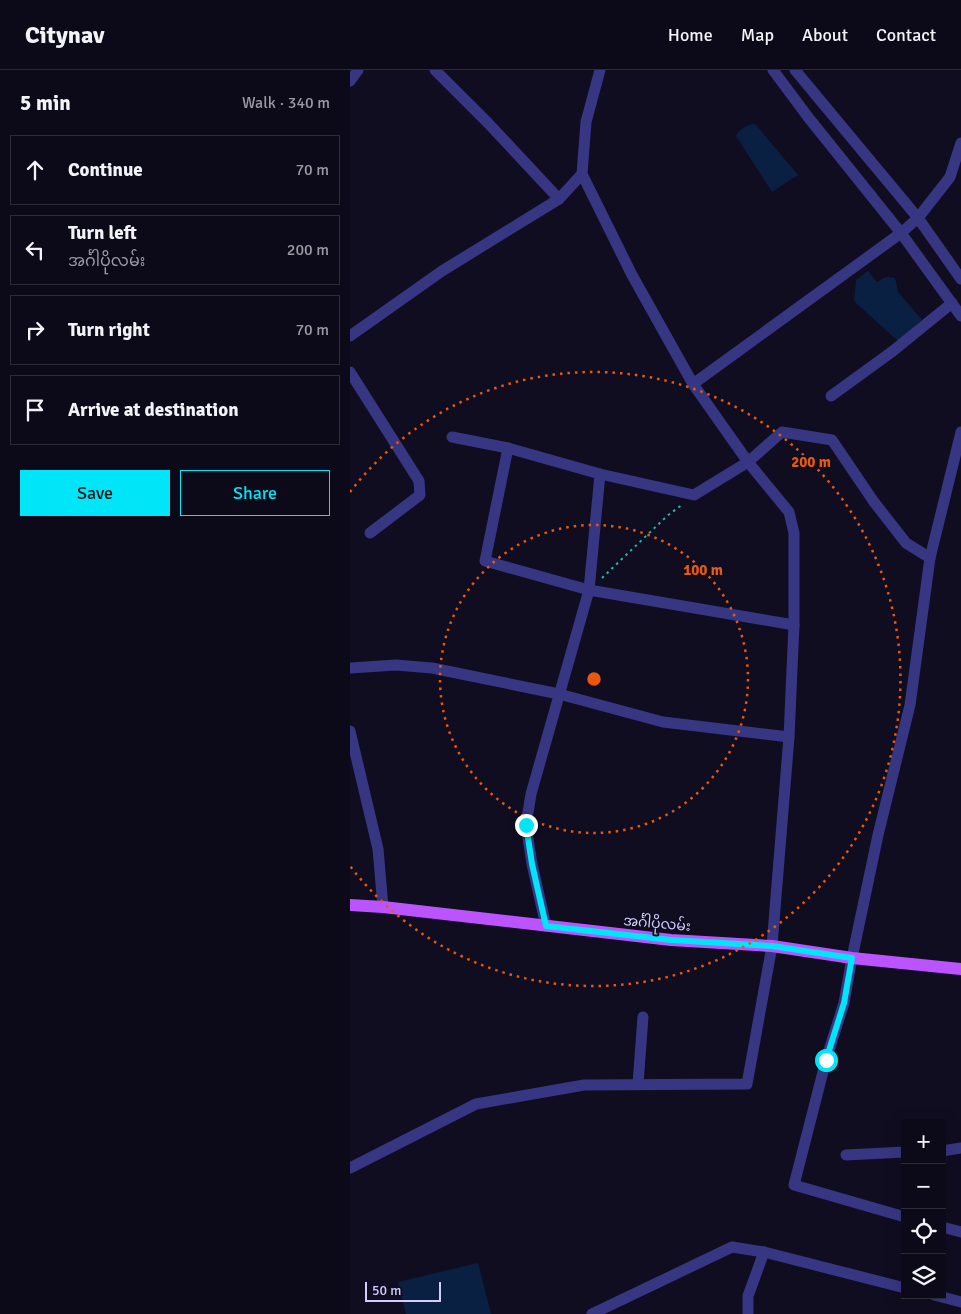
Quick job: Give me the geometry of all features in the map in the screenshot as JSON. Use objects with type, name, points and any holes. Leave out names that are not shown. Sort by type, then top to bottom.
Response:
[{"type":"main road","name":"အင်္ဂါပိုလမ်း","points":[[350,905],[383,907],[671,940],[772,946],[852,958],[961,969]]},
{"type":"street","points":[[350,81],[358,70]]},
{"type":"street","points":[[435,70],[488,122],[559,199]]},
{"type":"street","points":[[350,1168],[476,1104],[584,1085],[747,1084],[772,946],[789,738],[794,625],[794,533],[788,512],[748,462],[693,384],[632,275],[582,174],[586,122],[600,70]]},
{"type":"street","points":[[773,70],[808,117],[901,233],[961,316]]},
{"type":"street","points":[[795,70],[918,218],[961,279]]},
{"type":"street","points":[[693,384],[901,233],[918,218],[950,177],[961,143]]},
{"type":"street","points":[[350,336],[442,271],[559,199],[582,174]]},
{"type":"street","points":[[831,396],[893,351],[952,303]]},
{"type":"street","points":[[350,372],[419,482],[420,495],[370,533]]},
{"type":"street","points":[[452,437],[508,448],[600,474],[694,495],[748,462],[782,432],[832,440],[874,502],[906,542],[930,558]]},
{"type":"street","points":[[901,1216],[794,1185],[826,1060],[844,1003],[878,835],[910,705],[930,558],[961,432]]},
{"type":"street","points":[[508,448],[485,561],[589,590],[794,625]]},
{"type":"street","points":[[546,926],[532,864],[526,825],[532,794],[589,590],[600,474]]},
{"type":"street","points":[[350,668],[396,665],[432,668],[559,694],[663,722],[789,738]]},
{"type":"street","points":[[350,731],[378,849],[383,907]]},
{"type":"street","points":[[638,1084],[643,1017]]},
{"type":"street","points":[[946,1150],[961,1148]]},
{"type":"street","points":[[846,1155],[901,1152]]},
{"type":"street","points":[[946,1228],[961,1232]]},
{"type":"street","points":[[592,1314],[732,1247],[764,1252],[901,1287]]},
{"type":"street","points":[[748,1314],[748,1296],[764,1252]]},
{"type":"street","points":[[946,1298],[961,1302]]},
{"type":"path","points":[[589,590],[667,516],[694,495]]},
{"type":"water","points":[[752,124],[756,125],[798,175],[772,192],[736,136],[742,129]]},
{"type":"water","points":[[868,271],[877,282],[886,277],[895,278],[898,292],[922,320],[898,341],[854,301],[856,280]]},
{"type":"water","points":[[478,1263],[491,1314],[406,1314],[398,1282]]},
{"type":"route","points":[[526,825],[532,864],[546,926],[671,940],[772,946],[852,958],[844,1003],[826,1060]]}]
